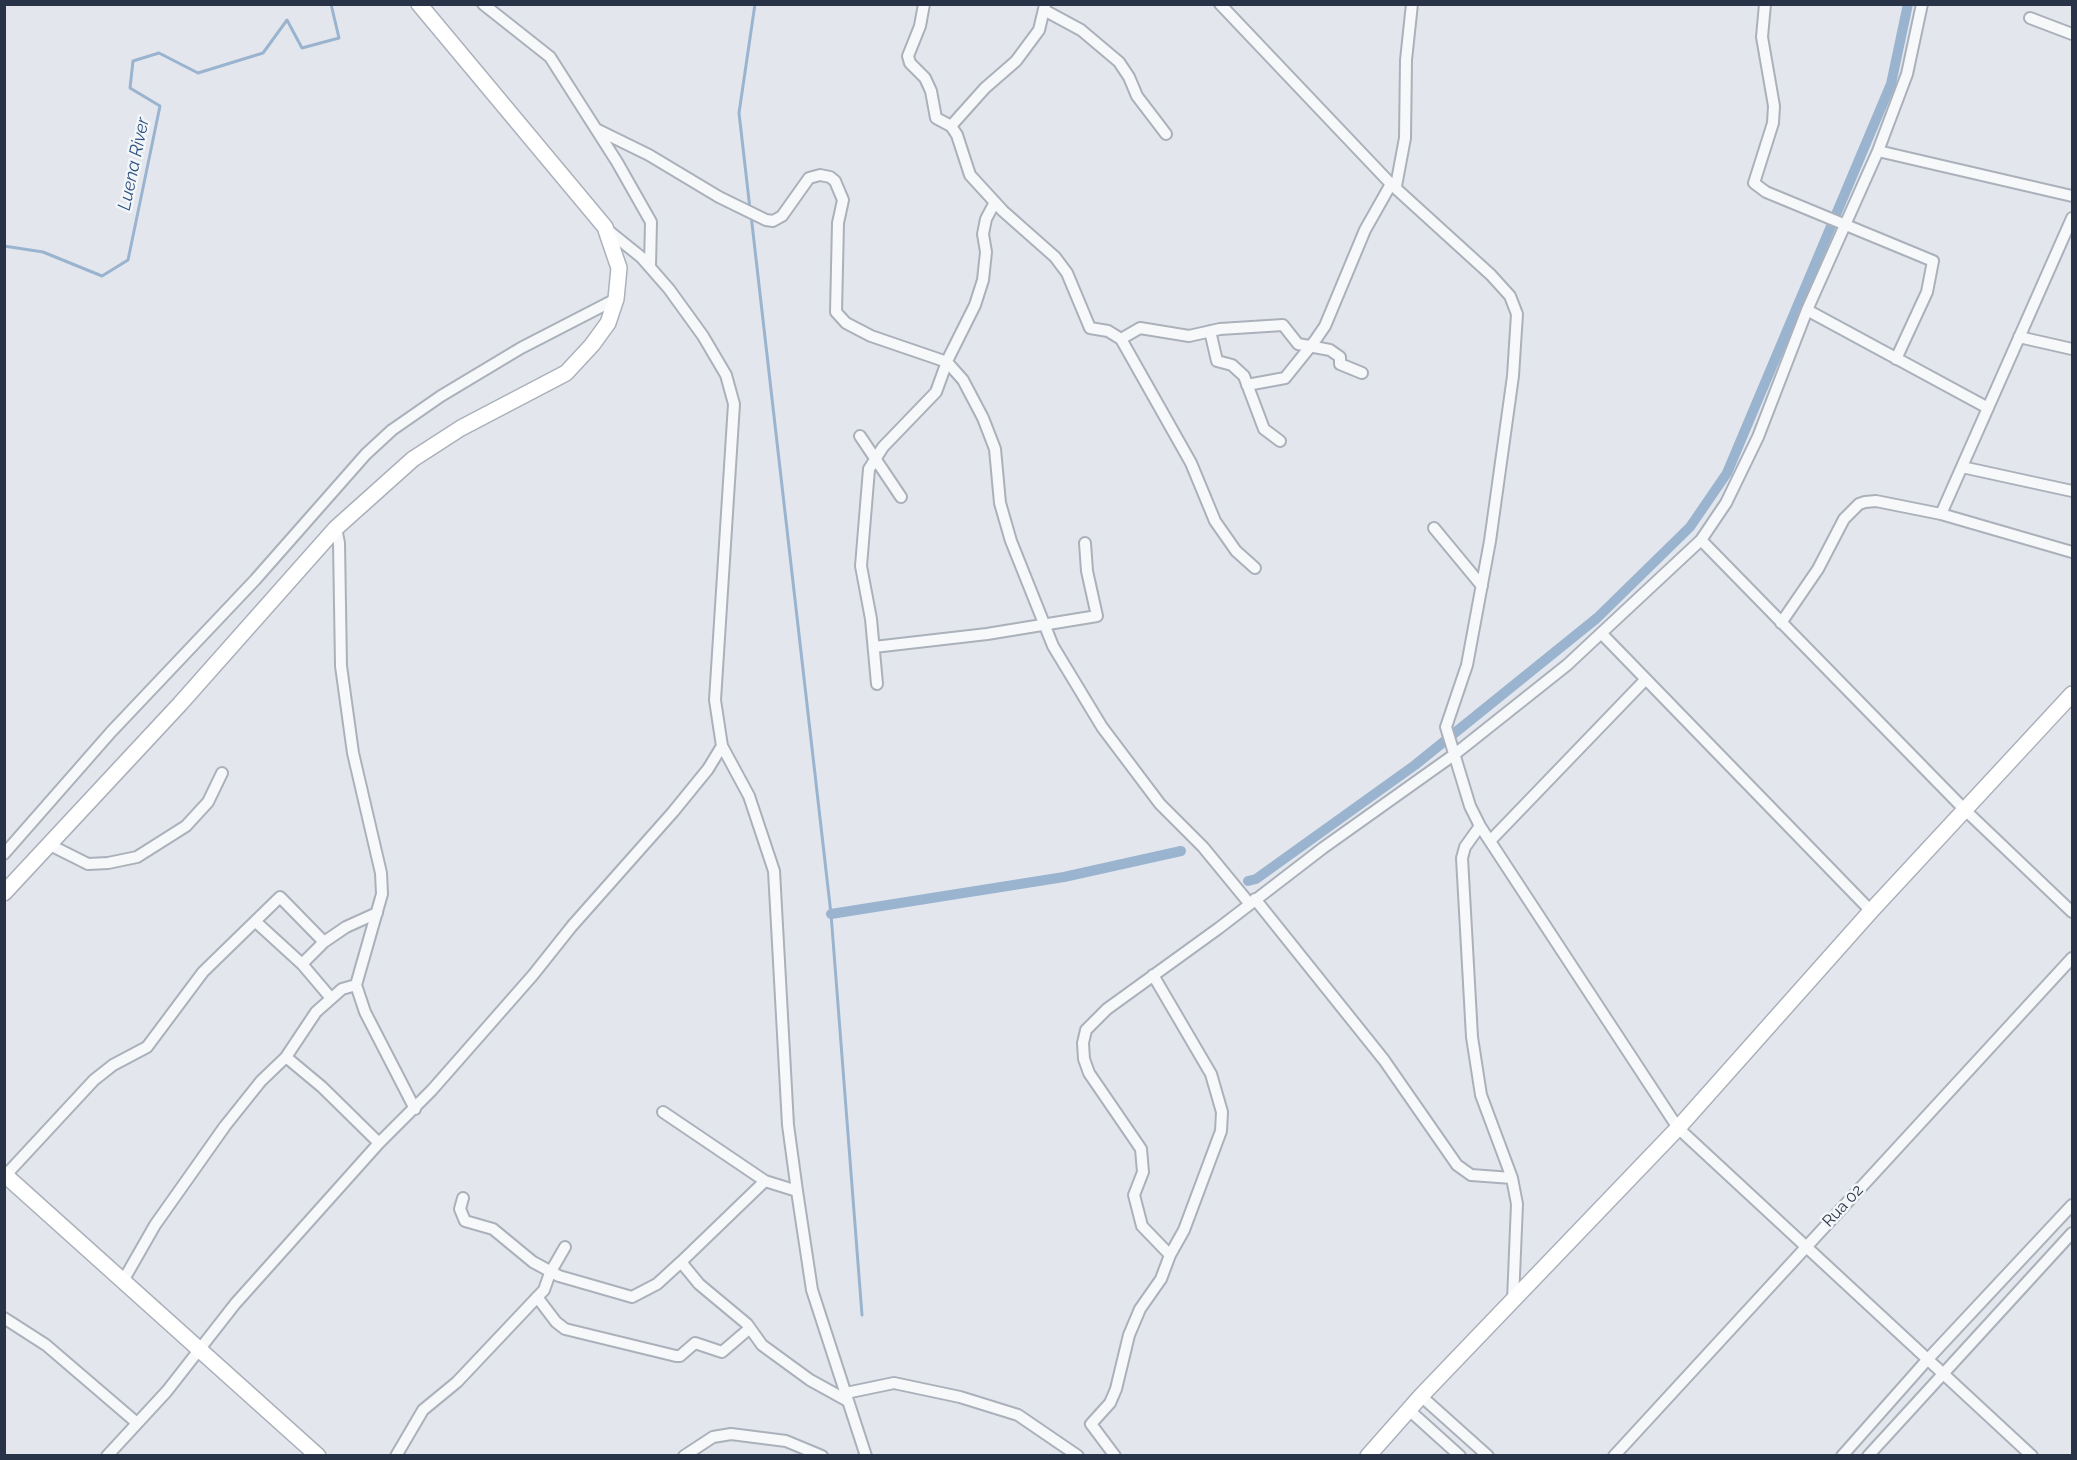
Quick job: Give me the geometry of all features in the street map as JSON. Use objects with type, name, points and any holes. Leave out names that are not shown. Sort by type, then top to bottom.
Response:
[{"type":"main road","points":[[4,893],[180,704],[336,528],[413,459],[461,428],[566,373],[592,345],[608,322],[616,299],[619,268],[605,227],[419,4]]},
{"type":"main road","points":[[1368,1455],[1421,1396],[1678,1128],[1871,911],[2073,694]]},
{"type":"main road","points":[[5,1175],[318,1455]]},
{"type":"street","points":[[483,4],[550,57],[596,129],[651,222],[650,266]]},
{"type":"street","points":[[924,4],[920,26],[908,56],[910,63],[925,78],[931,91],[936,118],[951,126],[966,155],[970,175],[995,202],[1054,257],[1066,273],[1090,328],[1108,331],[1121,339],[1191,463],[1215,521],[1227,540],[1255,568]]},
{"type":"street","points":[[1220,4],[1393,185],[1491,275],[1510,296],[1517,314],[1513,376],[1482,586],[1467,665],[1446,727],[1470,806],[1480,826],[1678,1128],[2032,1455]]},
{"type":"street","points":[[1247,385],[1285,378],[1309,348],[1325,326],[1365,230],[1393,185],[1405,138],[1406,60],[1412,4]]},
{"type":"street","points":[[1765,4],[1762,37],[1774,106],[1773,123],[1754,183],[1761,189],[1933,261],[1927,292],[1896,359]]},
{"type":"street","points":[[1170,1255],[1142,1226],[1134,1195],[1143,1172],[1141,1149],[1089,1073],[1083,1043],[1086,1030],[1093,1020],[1153,975],[1454,754],[1603,634],[1701,540],[1726,503],[1758,437],[1807,310],[1878,151],[1907,74],[1922,4]]},
{"type":"street","points":[[951,126],[985,88],[1016,61],[1039,30],[1045,7],[1081,30],[1119,62],[1130,76],[1137,96],[1166,134]]},
{"type":"street","points":[[2030,18],[2073,34]]},
{"type":"street","points":[[596,129],[649,155],[719,198],[766,220],[773,221],[782,216],[809,178],[830,177],[835,181],[843,200],[838,223],[836,312],[846,323],[892,346],[947,362],[963,380],[983,418],[995,449],[1000,503],[1011,541],[1043,625],[1078,690],[1117,748],[1160,804],[1252,901],[1405,1089],[1457,1165],[1471,1175],[1512,1178]]},
{"type":"street","points":[[1878,151],[2073,196]]},
{"type":"street","points":[[877,684],[860,552],[867,482],[875,457],[936,392],[947,362],[975,305],[983,280],[986,252],[983,234],[986,219],[995,202]]},
{"type":"street","points":[[1941,514],[2073,218]]},
{"type":"street","points":[[605,227],[650,266],[709,346],[726,375],[734,404],[715,700],[722,746],[749,796],[774,871],[788,1125],[812,1290],[866,1455]]},
{"type":"street","points":[[4,854],[111,732],[255,579],[366,454],[392,430],[441,396],[521,348],[616,299]]},
{"type":"street","points":[[1807,310],[1988,408]]},
{"type":"street","points":[[1121,339],[1140,328],[1189,336],[1210,331],[1283,325],[1290,337],[1309,348],[1330,350],[1340,357],[1340,364],[1362,373]]},
{"type":"street","points":[[1210,331],[1217,361],[1232,365],[1244,376],[1264,429],[1280,441]]},
{"type":"street","points":[[2019,337],[2073,349]]},
{"type":"street","points":[[860,436],[901,497]]},
{"type":"street","points":[[1962,467],[2073,491]]},
{"type":"street","points":[[1781,623],[1818,569],[1844,519],[1859,504],[1876,501],[1941,514],[2073,552]]},
{"type":"street","points":[[336,528],[339,543],[341,666],[352,753],[381,873],[382,894],[356,985],[365,1012],[415,1108]]},
{"type":"street","points":[[1434,528],[1482,586]]},
{"type":"street","points":[[1701,540],[1965,810],[2073,912]]},
{"type":"street","points":[[874,647],[1097,616],[1087,572],[1085,543]]},
{"type":"street","points":[[1603,634],[1871,911]]},
{"type":"street","points":[[1490,841],[1646,679]]},
{"type":"street","points":[[107,1455],[167,1391],[235,1304],[379,1143],[415,1108],[666,820],[708,769],[722,746]]},
{"type":"street","points":[[50,845],[88,864],[108,863],[137,857],[186,826],[207,802],[222,773]]},
{"type":"street","points":[[1480,826],[1465,847],[1462,858],[1472,1037],[1481,1095],[1512,1178],[1517,1204],[1513,1300]]},
{"type":"street","points":[[5,1175],[75,1097],[113,1065],[147,1047],[204,972],[280,897],[324,942]]},
{"type":"street","points":[[302,964],[324,942],[346,927],[377,913]]},
{"type":"street","points":[[256,922],[302,964],[330,997]]},
{"type":"street","name":"Rua 02","points":[[1614,1455],[2073,958]]},
{"type":"street","points":[[1109,1454],[1091,1424],[1110,1403],[1116,1389],[1129,1335],[1140,1309],[1165,1272],[1170,1255],[1184,1230],[1214,1155],[1221,1131],[1222,1112],[1211,1074],[1153,975]]},
{"type":"street","points":[[123,1281],[155,1225],[225,1126],[261,1080],[286,1057],[316,1012],[330,997],[342,989],[356,985]]},
{"type":"street","points":[[286,1057],[322,1087],[379,1143]]},
{"type":"street","points":[[663,1112],[765,1181],[797,1191]]},
{"type":"street","points":[[463,1198],[460,1209],[465,1221],[493,1229],[550,1273],[632,1297],[657,1284],[765,1181]]},
{"type":"street","points":[[1842,1455],[1927,1360],[2073,1205]]},
{"type":"street","points":[[1868,1455],[2073,1233]]},
{"type":"street","points":[[396,1455],[423,1410],[474,1365],[544,1290],[550,1273],[565,1247]]},
{"type":"street","points":[[681,1262],[699,1284],[750,1328],[762,1345],[780,1360],[847,1397],[894,1383],[960,1397],[1018,1415],[1078,1455]]},
{"type":"street","points":[[537,1297],[556,1322],[565,1329],[676,1356],[680,1356],[694,1343],[722,1352],[750,1328]]},
{"type":"street","points":[[4,1318],[46,1345],[137,1423]]},
{"type":"street","points":[[1421,1396],[1488,1455]]},
{"type":"street","points":[[1409,1410],[1460,1455]]},
{"type":"street","points":[[684,1455],[713,1437],[730,1434],[786,1441],[822,1455]]},
{"type":"waterway","name":"Luena River","points":[[4,246],[43,252],[102,276],[128,260],[160,106],[130,88],[133,61],[159,53],[198,73],[263,53],[287,20],[302,48],[339,38],[331,4]]},
{"type":"waterway","points":[[750,209],[739,113],[755,4]]},
{"type":"waterway","points":[[1248,881],[1256,879],[1415,765],[1597,618],[1690,527],[1727,473],[1891,84],[1908,4]]},
{"type":"waterway","points":[[751,215],[831,914],[862,1315]]},
{"type":"waterway","points":[[831,914],[1064,877],[1181,851]]}]
